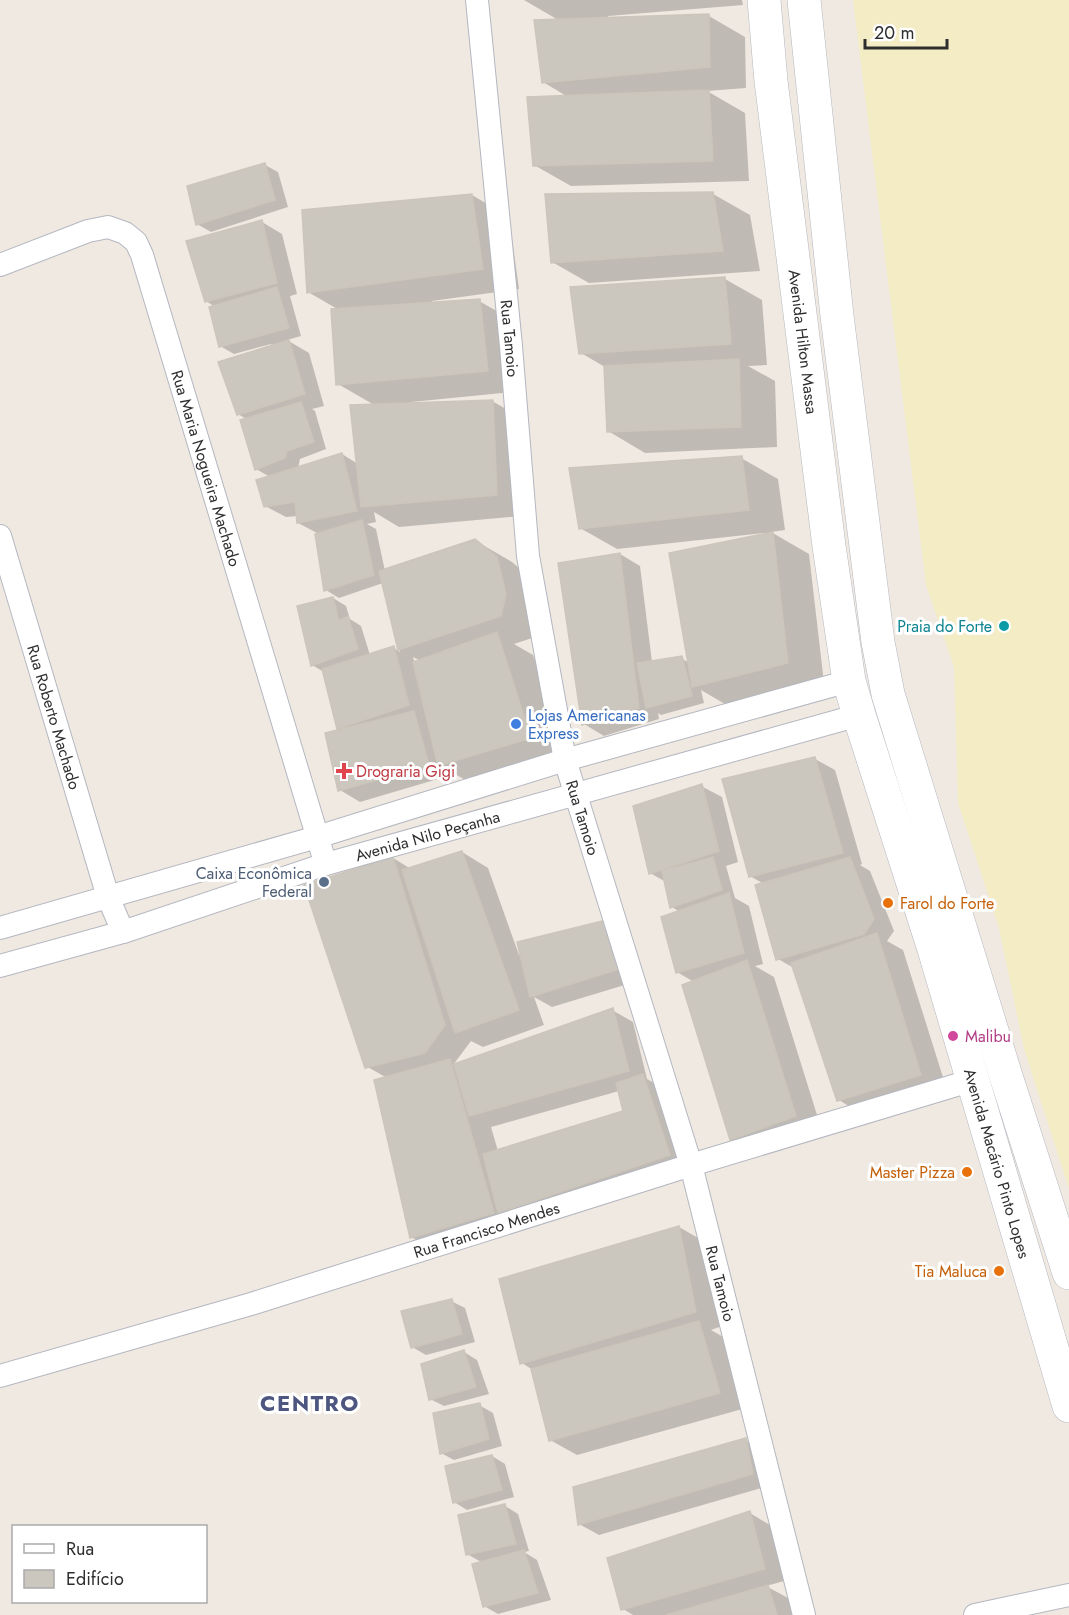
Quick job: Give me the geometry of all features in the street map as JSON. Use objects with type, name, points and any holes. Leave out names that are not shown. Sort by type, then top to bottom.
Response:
[{"type":"main road","name":"Avenida Hilton Massa","points":[[764,0],[772,92],[828,546],[849,681]]},
{"type":"main road","name":"Avenida Macário Pinto Lopes","points":[[804,0],[837,316],[878,642],[888,694],[1069,1273]]},
{"type":"main road","name":"Avenida Macário Pinto Lopes","points":[[849,681],[934,949],[1069,1406]]},
{"type":"street","name":"Rua Tamoio","points":[[477,0],[511,346],[528,556],[565,760],[691,1165],[804,1615]]},
{"type":"street","name":"Rua Maria Nogueira Machado","points":[[0,265],[88,231],[108,227],[125,233],[136,242],[142,255],[326,864]]},
{"type":"street","name":"Rua Roberto Machado","points":[[0,536],[108,897],[123,932]]},
{"type":"street","name":"Avenida Nilo Peçanha","points":[[0,928],[317,837],[565,760],[849,681]]},
{"type":"street","name":"Avenida Nilo Peçanha","points":[[0,966],[123,932],[326,864],[859,715]]},
{"type":"street","name":"Rua Francisco Mendes","points":[[0,1376],[251,1304],[691,1165],[973,1080]]},
{"type":"street","points":[[975,1615],[1069,1595]]},
{"type":"sand","name":"Praia do Forte","points":[[853,0],[1069,0],[1069,1189],[1024,1049],[999,928],[958,803],[954,667],[926,585]]},
{"type":"building","points":[[709,14],[710,67],[542,83],[534,20]]},
{"type":"building","points":[[709,90],[713,161],[533,166],[527,97]]},
{"type":"building","points":[[265,163],[275,200],[196,225],[187,186]]},
{"type":"building","points":[[713,192],[723,251],[551,263],[545,194]]},
{"type":"building","points":[[472,194],[483,269],[307,293],[302,210]]},
{"type":"building","points":[[262,220],[277,283],[205,302],[186,241]]},
{"type":"building","points":[[725,277],[731,344],[579,354],[570,287]]},
{"type":"building","points":[[277,287],[289,328],[219,347],[209,307]]},
{"type":"building","points":[[480,299],[488,371],[336,385],[331,309]]},
{"type":"building","points":[[289,340],[305,394],[237,415],[218,362]]},
{"type":"building","points":[[739,359],[741,427],[607,432],[604,366]]},
{"type":"building","points":[[493,400],[497,495],[361,507],[350,405]]},
{"type":"building","points":[[301,402],[314,442],[287,451],[285,458],[255,470],[240,420]]},
{"type":"building","points":[[342,453],[357,511],[297,523],[295,502],[264,507],[256,480]]},
{"type":"building","points":[[742,456],[749,510],[579,529],[569,468]]},
{"type":"building","points":[[362,520],[374,575],[324,591],[315,534]]},
{"type":"building","points":[[773,532],[788,663],[692,687],[669,553]]},
{"type":"building","points":[[475,539],[497,557],[506,594],[501,616],[398,650],[379,571]]},
{"type":"building","points":[[620,553],[639,708],[582,725],[558,563]]},
{"type":"building","points":[[333,597],[339,621],[348,616],[358,649],[311,666],[297,606]]},
{"type":"building","points":[[497,632],[531,738],[438,766],[413,662]]},
{"type":"building","points":[[394,646],[409,705],[337,729],[322,669]]},
{"type":"building","points":[[682,656],[692,696],[646,708],[637,663]]},
{"type":"building","points":[[414,711],[429,765],[338,791],[325,733]]},
{"type":"building","points":[[815,757],[843,853],[749,877],[722,779]]},
{"type":"building","points":[[702,784],[719,851],[649,874],[633,806]]},
{"type":"building","points":[[462,851],[519,1010],[455,1033],[402,870]]},
{"type":"building","points":[[393,857],[445,1025],[425,1053],[365,1068],[304,885]]},
{"type":"building","points":[[713,857],[722,890],[670,908],[662,871]]},
{"type":"building","points":[[850,857],[874,919],[864,934],[776,960],[755,885]]},
{"type":"building","points":[[729,893],[744,953],[676,973],[661,917]]},
{"type":"building","points":[[607,920],[622,968],[530,997],[517,942]]},
{"type":"building","points":[[877,933],[921,1075],[837,1101],[791,963]]},
{"type":"building","points":[[747,960],[796,1116],[730,1140],[682,985]]},
{"type":"building","points":[[613,1008],[629,1071],[469,1116],[454,1064]]},
{"type":"building","points":[[450,1059],[494,1213],[410,1238],[374,1080]]},
{"type":"building","points":[[643,1074],[670,1155],[498,1213],[483,1154],[623,1111],[616,1083]]},
{"type":"building","points":[[679,1226],[696,1312],[520,1364],[499,1279]]},
{"type":"building","points":[[452,1299],[462,1334],[411,1348],[401,1311]]},
{"type":"building","points":[[699,1321],[720,1393],[549,1441],[531,1369]]},
{"type":"building","points":[[464,1350],[476,1387],[429,1400],[421,1364]]},
{"type":"building","points":[[480,1403],[489,1439],[440,1454],[433,1413]]},
{"type":"building","points":[[746,1438],[753,1474],[578,1525],[573,1487]]},
{"type":"building","points":[[492,1455],[502,1490],[453,1503],[445,1466]]},
{"type":"building","points":[[505,1504],[516,1544],[466,1555],[458,1515]]},
{"type":"building","points":[[750,1511],[765,1569],[621,1610],[607,1558]]},
{"type":"building","points":[[524,1550],[538,1593],[483,1607],[472,1564]]},
{"type":"building","points":[[768,1585],[777,1615],[666,1615]]},
{"type":"place","name":"Praia do Forte","points":[[1004,626]]},
{"type":"place","name":"Lojas Americanas Express","points":[[516,724]]},
{"type":"place","name":"Drograria Gigi","points":[[344,771]]},
{"type":"place","name":"Caixa Econômica Federal","points":[[324,882]]},
{"type":"place","name":"Farol do Forte","points":[[888,903]]},
{"type":"place","name":"Malibu","points":[[953,1036]]},
{"type":"place","name":"Master Pizza","points":[[967,1172]]},
{"type":"place","name":"Tia Maluca","points":[[999,1271]]},
{"type":"district","name":"CENTRO","points":[[310,1403]]}]
